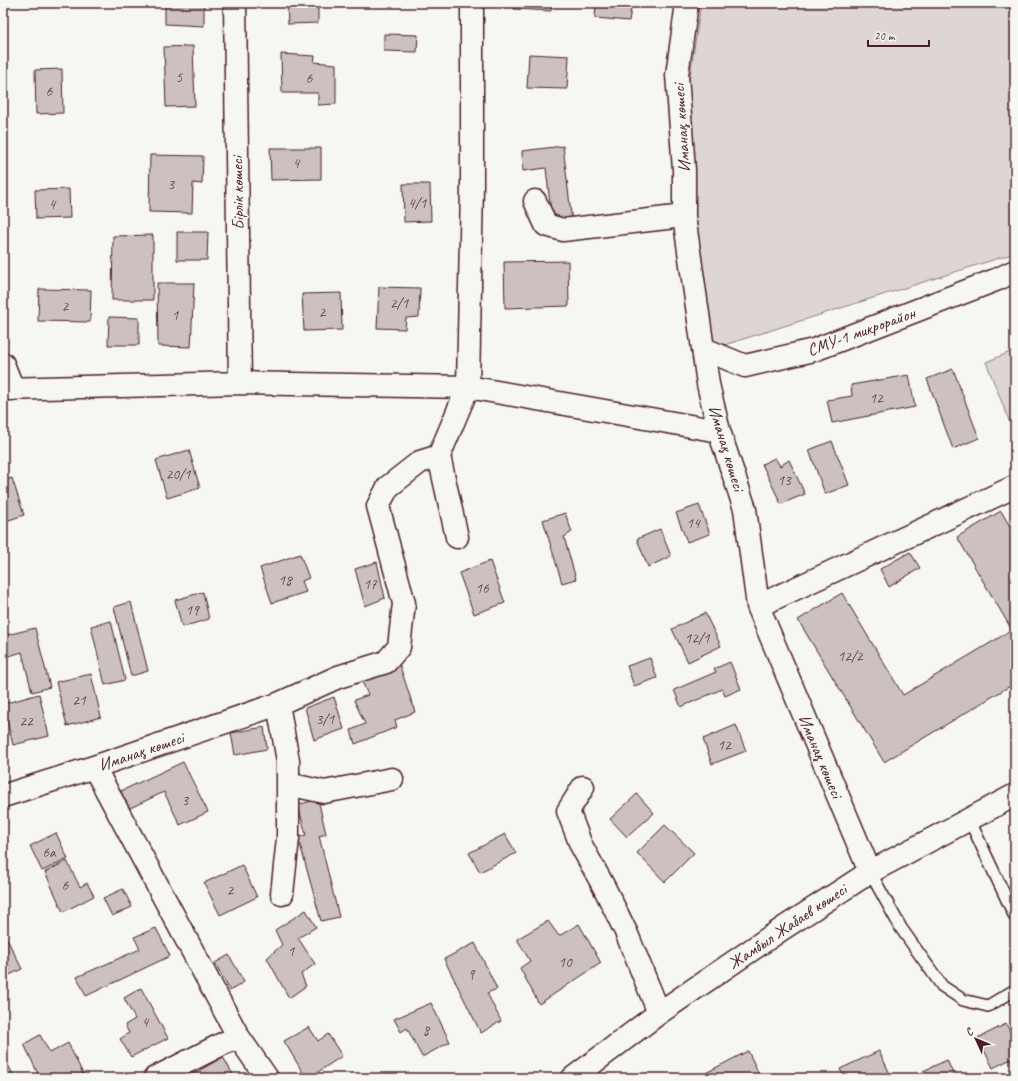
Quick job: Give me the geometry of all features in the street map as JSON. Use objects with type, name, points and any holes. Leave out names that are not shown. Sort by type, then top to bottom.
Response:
[{"type":"street","name":"Бірлік көшесі","points":[[235,3],[240,383]]},
{"type":"street","points":[[457,537],[439,456],[468,387],[472,186],[472,3]]},
{"type":"street","name":"Иманақ көшесі","points":[[687,3],[677,75],[684,170],[684,216],[708,384],[719,431],[745,509],[758,606],[870,872]]},
{"type":"street","points":[[535,201],[546,225],[563,230],[684,216]]},
{"type":"street","name":"СМУ-1 микрорайон","points":[[704,349],[745,366],[814,350],[998,279],[1015,271]]},
{"type":"street","points":[[3,364],[8,389],[240,383],[468,387],[719,431]]},
{"type":"street","name":"Иманақ көшесі","points":[[3,796],[94,767],[278,704],[338,677],[386,662],[399,647],[404,603],[378,506],[388,487],[420,462],[439,456]]},
{"type":"street","points":[[758,606],[1014,487],[1015,489]]},
{"type":"street","points":[[278,704],[288,761],[288,838],[282,894]]},
{"type":"street","points":[[94,767],[238,1036],[267,1078]]},
{"type":"street","points":[[288,784],[324,792],[392,779]]},
{"type":"street","points":[[583,787],[568,811],[581,845],[626,932],[659,1013]]},
{"type":"street","name":"Жамбыл Жабаев көшесі","points":[[573,1078],[596,1071],[659,1013],[782,929],[870,872],[1015,795]]},
{"type":"street","points":[[155,1078],[238,1036]]},
{"type":"lane","points":[[970,819],[1015,917]]},
{"type":"lane","points":[[870,872],[901,928],[942,986],[963,1000],[988,1006],[1015,990]]},
{"type":"shaded area","points":[[701,3],[1015,3],[1015,253],[715,348],[679,150]]},
{"type":"shaded area","points":[[1015,350],[1015,436],[986,362]]},
{"type":"building","points":[[165,3],[204,3],[204,26],[165,24]]},
{"type":"building","points":[[287,3],[318,3],[318,23],[288,24]]},
{"type":"building","points":[[514,3],[552,3],[551,11],[514,9]]},
{"type":"building","points":[[596,3],[632,3],[629,21],[595,18]]},
{"type":"building","points":[[384,34],[418,35],[417,52],[384,51]]},
{"type":"building","points":[[193,46],[195,106],[166,107],[164,47]]},
{"type":"building","points":[[281,54],[315,56],[314,62],[336,64],[336,104],[318,105],[318,93],[282,93]]},
{"type":"building","points":[[529,54],[569,56],[567,89],[527,88]]},
{"type":"building","points":[[62,69],[63,113],[36,114],[35,70]]},
{"type":"building","points":[[563,146],[572,222],[552,222],[546,168],[523,171],[522,151]]},
{"type":"building","points":[[270,148],[321,148],[321,179],[271,180]]},
{"type":"building","points":[[150,155],[203,156],[202,184],[193,183],[192,213],[149,212]]},
{"type":"building","points":[[403,184],[430,184],[431,221],[404,222]]},
{"type":"building","points":[[69,189],[70,218],[36,219],[35,190]]},
{"type":"building","points":[[177,232],[208,232],[207,260],[177,260]]},
{"type":"building","points":[[153,235],[153,300],[112,300],[113,236]]},
{"type":"building","points":[[568,261],[569,306],[505,308],[504,262]]},
{"type":"building","points":[[157,283],[194,283],[191,347],[158,346]]},
{"type":"building","points":[[379,287],[420,288],[419,317],[406,318],[405,329],[377,328]]},
{"type":"building","points":[[39,289],[91,290],[90,322],[38,321]]},
{"type":"building","points":[[341,293],[342,330],[304,331],[302,294]]},
{"type":"building","points":[[109,317],[139,318],[139,345],[108,345]]},
{"type":"building","points":[[953,369],[979,438],[953,449],[927,379]]},
{"type":"building","points":[[909,375],[915,407],[832,423],[827,400],[852,396],[851,385]]},
{"type":"building","points":[[832,441],[849,485],[825,494],[809,450]]},
{"type":"building","points":[[189,450],[200,488],[167,498],[156,460]]},
{"type":"building","points":[[775,458],[780,466],[789,460],[805,494],[781,504],[762,464]]},
{"type":"building","points":[[12,478],[24,515],[3,522],[3,481]]},
{"type":"building","points":[[699,505],[710,534],[687,542],[676,513]]},
{"type":"building","points":[[1001,511],[1015,535],[1015,683],[884,762],[798,620],[842,593],[903,695],[1012,630],[957,537]]},
{"type":"building","points":[[565,513],[572,532],[564,537],[576,579],[562,583],[543,520]]},
{"type":"building","points":[[660,529],[671,556],[648,567],[637,539]]},
{"type":"building","points":[[910,552],[920,568],[889,587],[880,569]]},
{"type":"building","points":[[300,554],[309,578],[302,581],[306,592],[272,603],[260,568]]},
{"type":"building","points":[[490,561],[505,603],[474,614],[459,573]]},
{"type":"building","points":[[377,562],[385,598],[365,606],[355,569]]},
{"type":"building","points":[[203,592],[209,619],[182,627],[175,600]]},
{"type":"building","points":[[131,602],[148,671],[131,676],[114,607]]},
{"type":"building","points":[[705,613],[721,646],[688,662],[672,629]]},
{"type":"building","points":[[111,621],[125,680],[105,685],[91,626]]},
{"type":"building","points":[[35,628],[50,687],[32,692],[22,652],[3,658],[3,636]]},
{"type":"building","points":[[650,658],[657,678],[634,686],[627,666]]},
{"type":"building","points":[[730,662],[741,689],[725,696],[722,689],[681,707],[674,690],[716,672],[714,669]]},
{"type":"building","points":[[399,663],[415,712],[395,720],[397,727],[355,744],[351,730],[365,724],[354,700],[368,695],[360,677]]},
{"type":"building","points":[[91,674],[101,717],[67,726],[56,682]]},
{"type":"building","points":[[39,694],[49,736],[13,745],[3,704]]},
{"type":"building","points":[[334,697],[344,729],[314,740],[305,708]]},
{"type":"building","points":[[736,725],[746,751],[712,764],[703,739]]},
{"type":"building","points":[[264,727],[267,749],[235,755],[231,733]]},
{"type":"building","points":[[183,762],[208,812],[180,825],[164,792],[128,809],[121,791]]},
{"type":"building","points":[[637,794],[654,813],[627,837],[610,819]]},
{"type":"building","points":[[318,799],[326,834],[319,836],[339,917],[321,921],[298,837],[306,835],[298,805]]},
{"type":"building","points":[[665,825],[694,853],[665,882],[637,853]]},
{"type":"building","points":[[56,833],[68,859],[42,871],[30,846]]},
{"type":"building","points":[[505,834],[516,853],[480,872],[469,853]]},
{"type":"building","points":[[67,861],[80,887],[87,883],[94,896],[63,912],[45,872]]},
{"type":"building","points":[[242,865],[257,897],[220,915],[204,883]]},
{"type":"building","points":[[123,889],[132,907],[112,916],[103,898]]},
{"type":"building","points":[[306,910],[316,927],[298,938],[315,964],[301,974],[306,986],[289,998],[267,958],[282,945],[275,930]]},
{"type":"building","points":[[548,921],[559,936],[579,924],[601,963],[539,1004],[520,968],[530,961],[517,939]]},
{"type":"building","points":[[156,928],[170,956],[86,996],[77,977],[140,949],[134,937]]},
{"type":"building","points":[[3,931],[22,969],[3,978]]},
{"type":"building","points":[[475,943],[497,989],[487,993],[501,1021],[481,1033],[444,959]]},
{"type":"building","points":[[229,955],[244,982],[230,991],[215,963]]},
{"type":"building","points":[[141,988],[168,1038],[131,1057],[120,1039],[129,1033],[125,1025],[135,1019],[124,998]]},
{"type":"building","points":[[431,1003],[450,1042],[422,1057],[407,1028],[401,1032],[394,1019]]},
{"type":"building","points":[[1006,1024],[1015,1041],[1015,1057],[993,1068],[978,1038]]},
{"type":"building","points":[[309,1027],[318,1041],[328,1034],[342,1056],[309,1078],[306,1078],[284,1041]]},
{"type":"building","points":[[40,1035],[50,1053],[68,1043],[85,1078],[40,1078],[24,1044]]},
{"type":"building","points":[[748,1051],[761,1078],[696,1078]]},
{"type":"building","points":[[879,1051],[892,1078],[844,1078],[840,1069]]},
{"type":"building","points":[[223,1057],[235,1078],[186,1078]]},
{"type":"building","points":[[947,1060],[955,1078],[926,1078],[923,1071]]},
{"type":"building","points":[[7,1063],[15,1078],[3,1078],[3,1065]]}]
